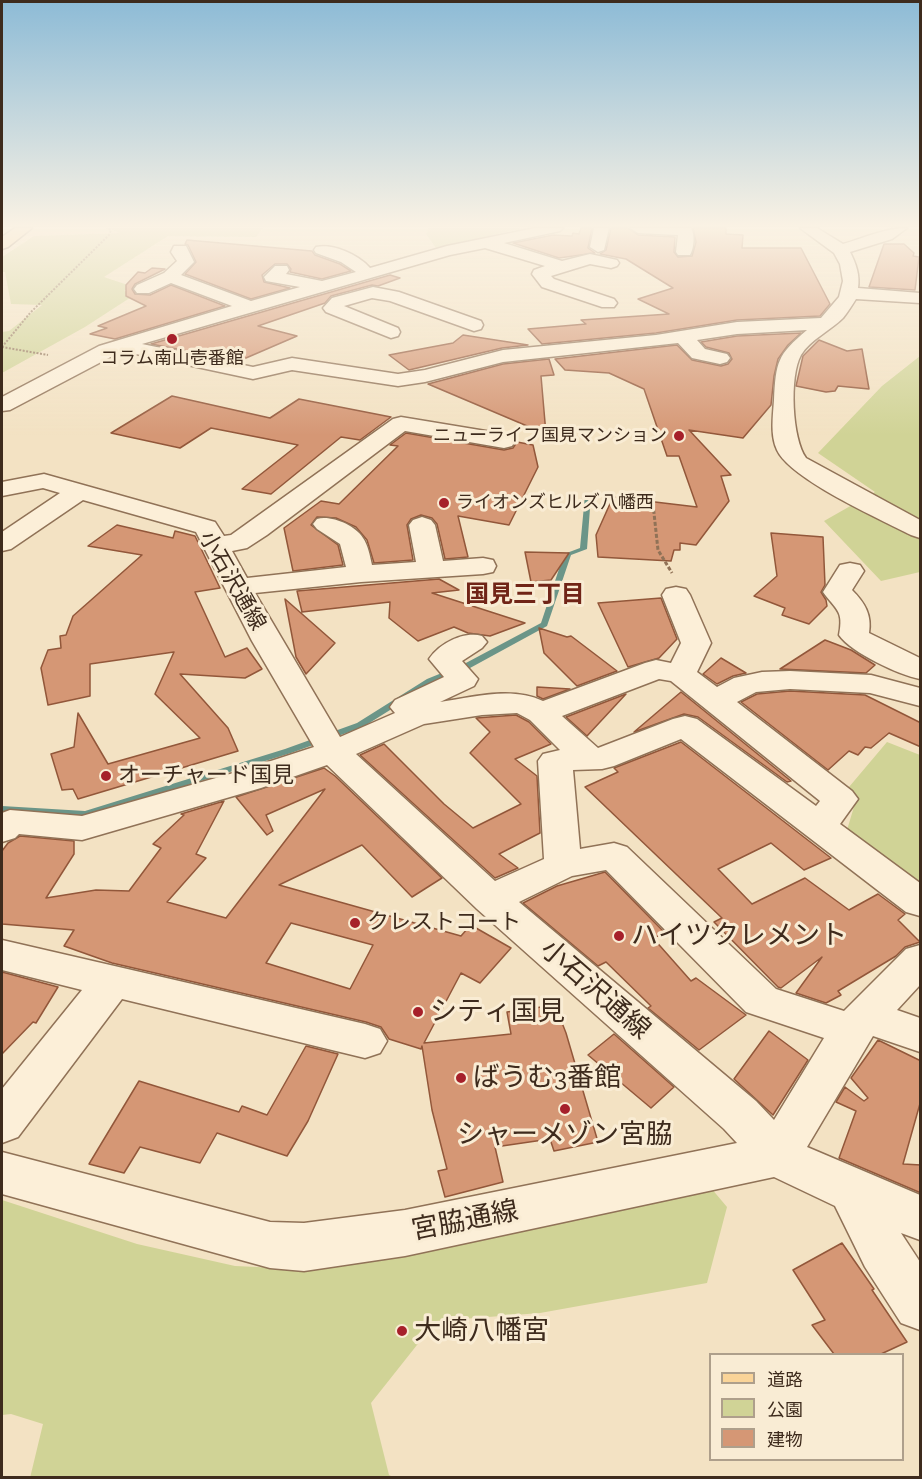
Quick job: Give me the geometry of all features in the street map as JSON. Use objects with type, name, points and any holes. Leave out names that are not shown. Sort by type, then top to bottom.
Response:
[{"type":"street","points":[[224,297],[251,307]]},
{"type":"street","points":[[2,405],[106,350],[143,337],[285,297]]},
{"type":"street","points":[[341,371],[371,349],[394,337],[332,308],[338,302],[358,297]]},
{"type":"street","points":[[396,297],[474,325]]},
{"type":"street","points":[[590,297],[608,303]]},
{"type":"street","points":[[848,297],[836,314],[793,351],[786,369],[783,428],[788,450],[798,463],[816,474],[921,530]]},
{"type":"street","points":[[122,345],[253,373],[292,364],[398,381],[503,356],[737,328],[825,323]]},
{"type":"street","points":[[682,336],[699,354],[720,358]]},
{"type":"street","points":[[215,545],[238,542],[258,530],[401,424],[504,441]]},
{"type":"street","name":"小石沢通線","points":[[2,489],[44,481],[206,526],[238,587],[324,736],[491,899],[740,1115],[777,1156]]},
{"type":"street","points":[[2,543],[80,491]]},
{"type":"street","points":[[326,524],[352,540],[361,574]]},
{"type":"street","points":[[422,525],[431,570]]},
{"type":"street","points":[[238,587],[361,574],[483,566]]},
{"type":"street","points":[[850,571],[837,592],[852,605],[857,621],[854,635],[859,641],[921,670]]},
{"type":"street","points":[[676,595],[696,643],[681,674]]},
{"type":"street","points":[[391,727],[402,709],[463,679],[444,659],[472,642]]},
{"type":"street","points":[[541,713],[656,669],[681,674],[840,799],[819,827]]},
{"type":"street","points":[[715,701],[745,685],[762,681],[790,680],[871,684],[921,697]]},
{"type":"street","points":[[2,830],[10,822],[82,828],[249,780],[324,736],[391,727],[416,716],[482,705],[522,703],[541,713],[587,758]]},
{"type":"street","points":[[563,865],[555,761],[602,759],[685,726],[921,902]]},
{"type":"street","points":[[491,899],[563,865],[614,856],[761,1001],[921,1035]]},
{"type":"street","points":[[2,955],[365,1041]]},
{"type":"street","points":[[921,960],[859,1023],[777,1156],[853,1191],[921,1218]]},
{"type":"street","points":[[2,1123],[112,982]]},
{"type":"street","name":"宮脇通線","points":[[2,1173],[270,1245],[304,1247],[405,1233],[777,1156]]},
{"type":"street","points":[[853,1191],[864,1219],[883,1253],[921,1305]]},
{"type":"path","points":[[46,297],[2,347],[82,361]]},
{"type":"path","points":[[653,504],[658,550],[672,571],[676,595]]},
{"type":"green space","points":[[10,297],[131,297],[85,327],[2,373],[2,332],[9,331],[42,305],[11,304]]},
{"type":"green space","points":[[920,356],[920,572],[881,581],[824,521],[875,492],[818,453],[882,386]]},
{"type":"green space","points":[[887,742],[920,755],[920,889],[844,840],[856,800],[849,787]]},
{"type":"green space","name":"大崎八幡宮","points":[[711,1188],[727,1207],[707,1283],[540,1313],[436,1321],[371,1403],[389,1475],[393,1477],[30,1478],[43,1424],[11,1414],[2,1415],[2,1200],[137,1244],[235,1266],[300,1269]]},
{"type":"building","points":[[128,297],[202,297],[225,306],[115,339],[90,334],[107,328],[98,326],[146,306]]},
{"type":"building","points":[[314,297],[330,297],[325,303],[258,326],[297,336],[239,361],[151,344]]},
{"type":"building","points":[[644,297],[826,297],[830,304],[820,316],[737,320],[656,333],[542,344],[528,329],[586,324],[581,320],[669,314],[638,299]]},
{"type":"building","points":[[801,333],[778,359],[771,405],[743,438],[689,430],[731,475],[721,476],[729,501],[696,545],[680,543],[680,550],[674,550],[671,561],[598,557],[596,535],[613,497],[697,507],[679,456],[667,456],[644,389],[609,373],[565,370],[555,359],[677,345],[692,360],[721,366],[728,364],[732,359],[729,353],[706,347],[701,342],[737,336]]},
{"type":"building","points":[[463,335],[528,345],[502,348],[409,370],[389,355],[453,343]]},
{"type":"building","points":[[819,340],[847,351],[862,349],[869,389],[838,386],[835,391],[826,392],[796,386],[803,356]]},
{"type":"building","points":[[549,359],[554,375],[541,376],[546,434],[428,384],[503,364]]},
{"type":"building","points":[[172,396],[270,418],[299,399],[391,417],[360,440],[341,437],[271,494],[242,489],[298,445],[211,428],[180,448],[111,433]]},
{"type":"building","points":[[406,433],[504,450],[513,448],[517,442],[533,445],[538,467],[509,525],[458,516],[468,557],[445,559],[437,524],[432,518],[421,515],[411,519],[407,525],[413,560],[374,563],[367,540],[356,527],[336,518],[317,517],[311,525],[338,545],[343,565],[293,571],[284,528],[321,501],[339,504],[398,446],[390,445]]},
{"type":"building","points":[[117,525],[173,538],[175,531],[195,536],[220,588],[195,592],[225,657],[247,648],[262,669],[245,678],[180,674],[228,728],[238,751],[78,799],[73,789],[62,790],[51,754],[74,747],[78,713],[108,764],[200,738],[155,694],[174,652],[90,664],[90,696],[48,705],[41,668],[48,650],[61,648],[60,636],[66,635],[73,616],[142,555],[88,546]]},
{"type":"building","points":[[771,533],[823,537],[825,585],[821,592],[827,606],[809,624],[782,615],[785,608],[754,596],[777,576]]},
{"type":"building","points":[[525,552],[569,553],[551,580],[531,582]]},
{"type":"building","points":[[439,579],[459,590],[432,593],[525,623],[490,636],[468,633],[454,627],[418,641],[389,618],[390,602],[302,612],[297,591]]},
{"type":"building","points":[[661,598],[677,639],[659,658],[628,667],[598,603]]},
{"type":"building","points":[[285,599],[335,643],[306,674],[296,657]]},
{"type":"building","points":[[539,628],[567,637],[571,636],[617,671],[577,686],[544,653]]},
{"type":"building","points":[[825,640],[851,650],[875,665],[866,673],[780,669]]},
{"type":"building","points":[[721,658],[746,673],[733,676],[717,684],[703,674]]},
{"type":"building","points":[[537,687],[570,689],[543,699],[537,696]]},
{"type":"building","points":[[790,691],[865,695],[921,723],[921,747],[889,733],[871,748],[865,747],[858,755],[849,751],[828,770],[741,702],[757,694]]},
{"type":"building","points":[[681,692],[791,781],[787,782],[698,717],[684,714],[634,732]]},
{"type":"building","points":[[626,694],[587,736],[566,717]]},
{"type":"building","points":[[516,715],[529,722],[551,744],[515,759],[537,776],[540,833],[499,854],[518,868],[495,878],[360,755],[384,744],[444,804],[473,828],[521,804],[470,753],[490,732],[476,718]]},
{"type":"building","points":[[681,742],[831,858],[804,870],[771,843],[718,869],[752,904],[805,878],[849,910],[878,894],[905,914],[898,920],[920,942],[905,947],[896,956],[838,991],[841,995],[826,1003],[796,993],[822,957],[781,988],[778,987],[714,922],[722,918],[585,787],[618,772],[614,768]]},
{"type":"building","points":[[324,768],[335,776],[442,878],[412,897],[362,845],[279,885],[461,936],[468,928],[476,928],[511,948],[480,983],[461,973],[424,1043],[511,1034],[507,1012],[555,1005],[566,1033],[598,1142],[554,1151],[550,1139],[495,1147],[503,1182],[445,1197],[438,1171],[447,1169],[432,1110],[422,1046],[421,1049],[389,1039],[381,1027],[366,1022],[112,963],[64,946],[74,930],[2,924],[2,851],[8,843],[20,836],[74,841],[74,854],[46,898],[96,890],[129,891],[161,848],[153,844],[184,815],[181,814],[224,801],[196,854],[206,858],[167,902],[226,918],[325,789],[266,815],[273,831],[267,835],[236,797]],"holes":[[[291,923],[373,945],[350,989],[266,963]]]},
{"type":"building","points":[[605,872],[665,933],[653,938],[691,981],[696,978],[746,1015],[699,1050],[648,1008],[651,1006],[606,962],[598,966],[523,903],[557,886]]},
{"type":"building","points":[[2,972],[58,987],[36,1023],[33,1022],[2,1054]]},
{"type":"building","points":[[769,1031],[808,1060],[773,1115],[734,1079]]},
{"type":"building","points":[[614,1034],[674,1087],[651,1108],[588,1055]]},
{"type":"building","points":[[878,1040],[921,1061],[921,1100],[903,1164],[921,1165],[921,1193],[839,1158],[856,1111],[836,1102],[845,1087],[864,1101],[868,1098],[851,1078]]},
{"type":"building","points":[[306,1046],[338,1054],[308,1121],[287,1156],[217,1133],[200,1163],[140,1147],[124,1173],[89,1164],[139,1081],[239,1112],[242,1106],[267,1115]]},
{"type":"building","points":[[842,1243],[907,1342],[883,1353],[833,1353],[812,1325],[825,1320],[793,1270]]},
{"type":"waterway","points":[[2,809],[85,814],[288,751],[360,725],[430,681],[467,666],[544,624],[568,554],[583,549],[588,495]]},
{"type":"place","name":"コラム南山壱番館","points":[[172,339]]},
{"type":"place","name":"ニューライフ国見マンション","points":[[679,436]]},
{"type":"place","name":"ライオンズヒルズ八幡西","points":[[444,503]]},
{"type":"place","name":"オーチャード国見","points":[[106,776]]},
{"type":"place","name":"クレストコート","points":[[355,923]]},
{"type":"place","name":"ハイツクレメント","points":[[619,936]]},
{"type":"place","name":"シティ国見","points":[[418,1012]]},
{"type":"place","name":"ばうむ3番館","points":[[461,1078]]},
{"type":"place","name":"シャーメゾン宮脇","points":[[565,1109]]},
{"type":"place","name":"大崎八幡宮","points":[[402,1331]]},
{"type":"district","name":"国見三丁目","points":[[525,595]]}]
